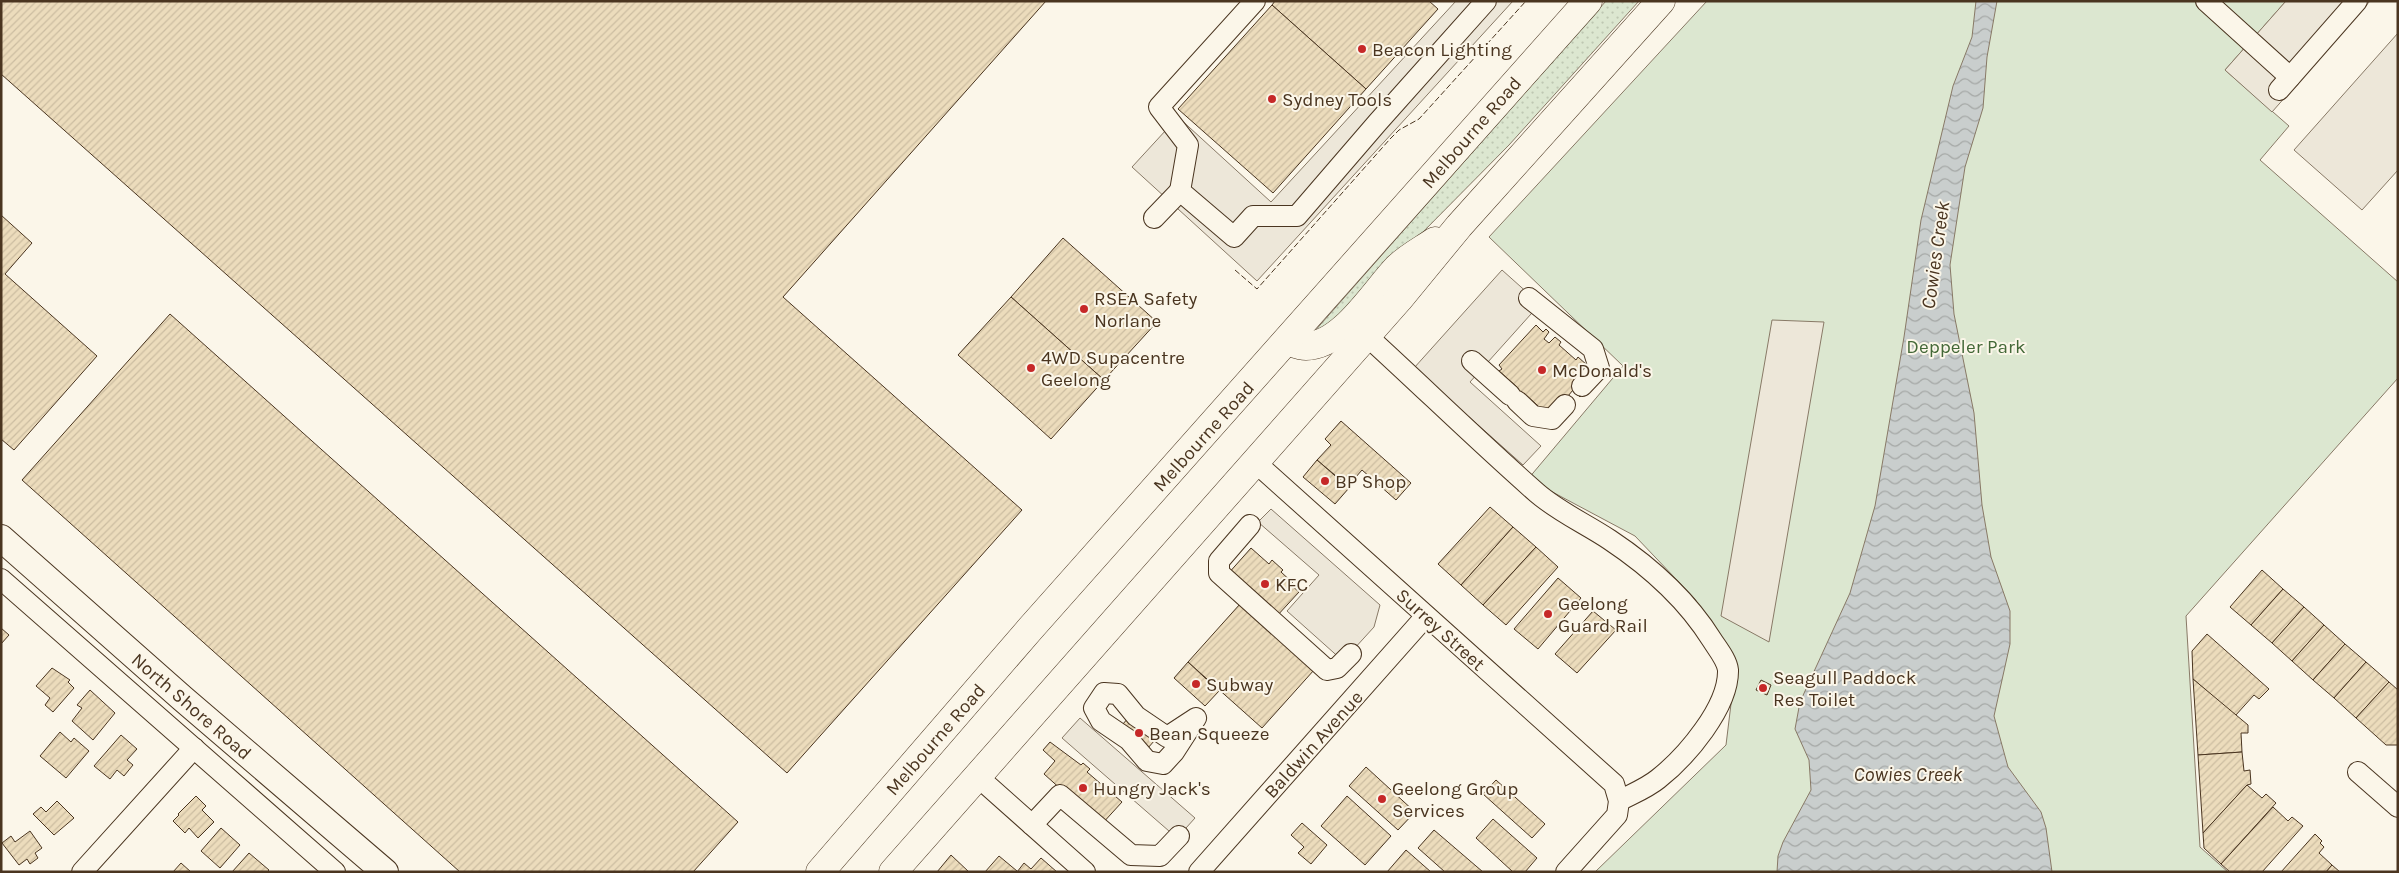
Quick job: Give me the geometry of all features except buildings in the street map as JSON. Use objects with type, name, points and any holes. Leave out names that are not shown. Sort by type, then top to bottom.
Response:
[{"type":"highway","name":"Melbourne Road","points":[[820,872],[1024,636],[1588,1]]},
{"type":"highway","points":[[893,872],[1367,336],[1459,226],[1661,1]]},
{"type":"highway","points":[[1287,340],[1304,346],[1316,345],[1330,339],[1348,323],[1398,267],[1459,226]]},
{"type":"main road","name":"North Shore Road","points":[[1,538],[182,698],[385,872]]},
{"type":"street","points":[[1154,218],[1180,191],[1188,145],[1159,107],[1255,1]]},
{"type":"street","points":[[1180,191],[1234,237],[1253,216],[1297,216],[1486,1]]},
{"type":"street","points":[[2206,1],[2284,83],[2357,1]]},
{"type":"street","points":[[1472,361],[1533,416],[1552,419],[1600,368],[1593,349],[1529,298]]},
{"type":"street","points":[[1367,336],[1538,494],[1610,540],[1651,571],[1681,600],[1705,628],[1728,669],[1723,696],[1707,725],[1684,756],[1657,780],[1619,801],[1617,815],[1566,872]]},
{"type":"street","name":"Surrey Street","points":[[1255,462],[1614,784],[1619,801]]},
{"type":"street","points":[[1250,525],[1219,562],[1219,573],[1327,670],[1338,668],[1351,654]]},
{"type":"street","name":"North Shore Road","points":[[1,579],[335,872]]},
{"type":"street","name":"Baldwin Avenue","points":[[1199,872],[1426,616]]},
{"type":"street","points":[[1104,694],[1118,694],[1136,716],[1167,737],[1196,718],[1174,752],[1163,764],[1147,761],[1129,740],[1100,721],[1094,708],[1104,694]]},
{"type":"street","points":[[82,872],[194,748]]},
{"type":"street","points":[[2358,772],[2398,807]]},
{"type":"street","points":[[977,776],[1085,872]]},
{"type":"street","points":[[1032,825],[1060,795],[1131,855],[1160,856],[1179,836]]},
{"type":"green space","points":[[1606,1],[1639,1],[1509,145],[1418,237],[1341,321],[1313,333]]},
{"type":"green space","name":"Deppeler Park","points":[[1707,1],[2286,1],[2225,70],[2289,126],[2260,160],[2398,282],[2398,378],[2186,616],[2200,847],[2228,872],[1595,872],[1726,745],[1735,671],[1695,599],[1635,536],[1528,479],[1623,366],[1489,237]]},
{"type":"shaded area","points":[[1456,1],[1513,1],[1257,281],[1132,167],[1178,117],[1271,202]]},
{"type":"shaded area","points":[[2286,1],[2370,1],[2272,112],[2225,70]]},
{"type":"shaded area","points":[[2398,33],[2398,170],[2362,210],[2294,150]]},
{"type":"shaded area","points":[[1502,270],[1540,304],[1470,382],[1541,446],[1523,465],[1414,368]]},
{"type":"shaded area","points":[[1772,320],[1824,322],[1769,642],[1721,616]]},
{"type":"shaded area","points":[[1271,509],[1380,605],[1374,627],[1343,661],[1287,611],[1319,575],[1258,522]]},
{"type":"shaded area","points":[[1080,718],[1195,818],[1177,838],[1062,738]]},
{"type":"water","name":"Cowies Creek","points":[[1976,1],[1997,1],[1987,57],[1983,108],[1965,167],[1950,265],[1954,314],[1974,413],[1982,505],[1991,557],[2010,611],[2010,644],[1994,716],[2008,767],[2041,812],[2046,828],[2052,872],[1777,872],[1778,856],[1783,842],[1811,790],[1809,760],[1795,729],[1800,702],[1850,593],[1875,506],[1904,337],[1921,220],[1953,86],[1972,37]]},
{"type":"fence","points":[[1235,270],[1257,289],[1390,139],[1399,130],[1419,119],[1526,1]]},
{"type":"place","name":"Beacon Lighting","points":[[1362,49]]},
{"type":"place","name":"Sydney Tools","points":[[1272,99]]},
{"type":"place","name":"RSEA Safety Norlane","points":[[1084,309]]},
{"type":"place","name":"4WD Supacentre Geelong","points":[[1031,368]]},
{"type":"place","name":"McDonald's","points":[[1542,370]]},
{"type":"place","name":"BP Shop","points":[[1325,481]]},
{"type":"place","name":"KFC","points":[[1265,584]]},
{"type":"place","name":"Geelong Guard Rail","points":[[1548,614]]},
{"type":"place","name":"Subway","points":[[1196,684]]},
{"type":"place","name":"Seagull Paddock Res Toilet","points":[[1763,688]]},
{"type":"place","name":"Bean Squeeze","points":[[1139,733]]},
{"type":"place","name":"Hungry Jack's","points":[[1083,788]]},
{"type":"place","name":"Geelong Group Services","points":[[1382,799]]}]
